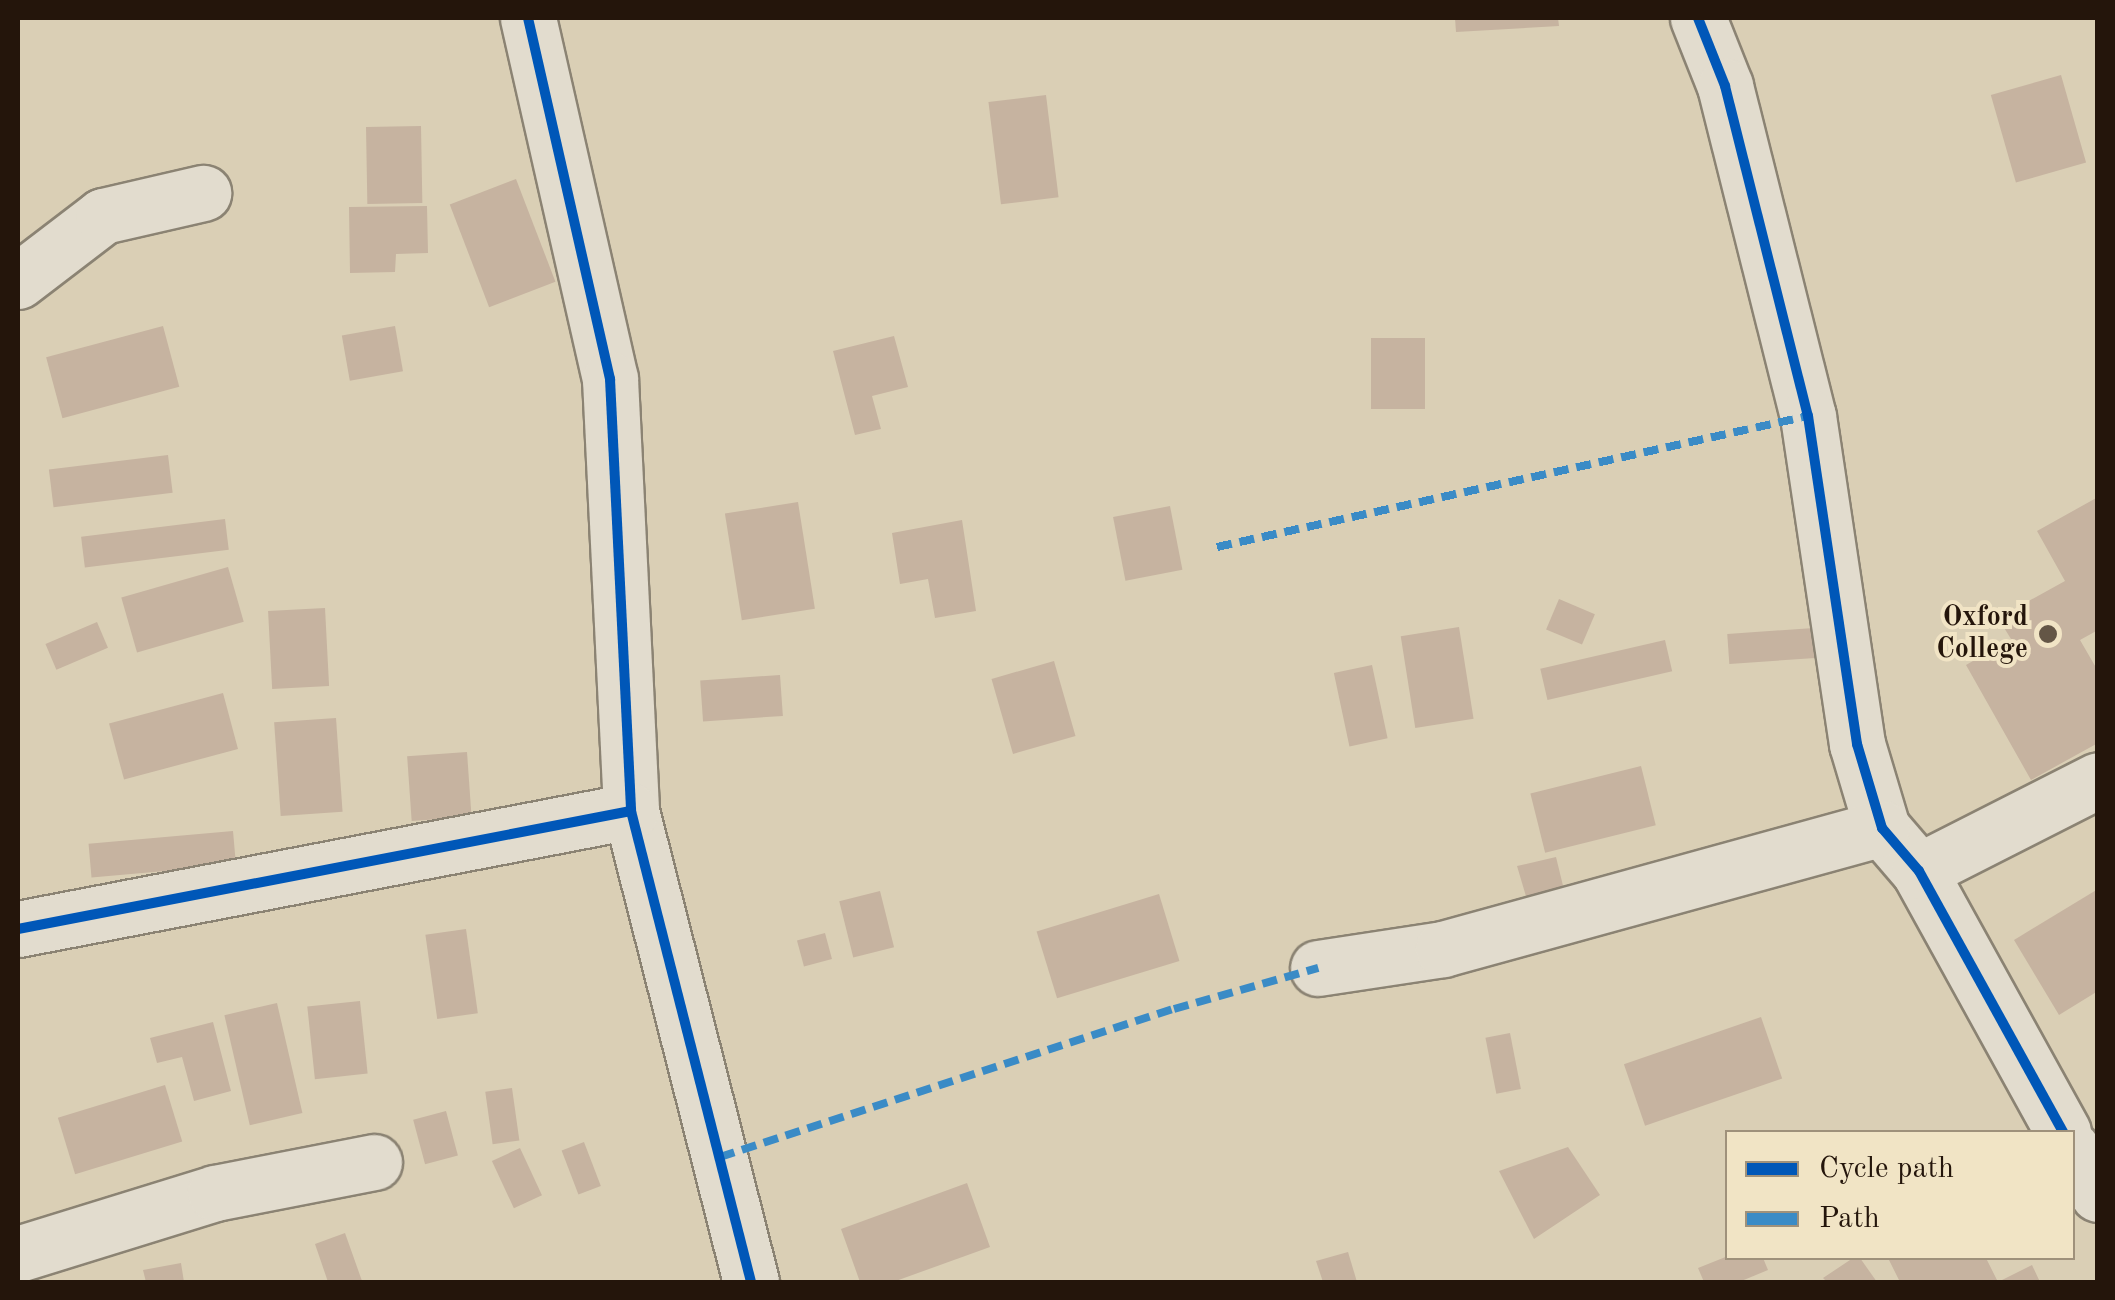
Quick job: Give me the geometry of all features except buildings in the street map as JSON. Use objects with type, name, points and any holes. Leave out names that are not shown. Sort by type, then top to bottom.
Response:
[{"type":"street","points":[[528,18],[610,379],[631,810],[751,1282]]},
{"type":"street","points":[[1698,18],[1726,86],[1808,416],[1857,744],[1882,828],[1919,871],[2063,1130]]},
{"type":"street","points":[[18,281],[103,216],[204,193]]},
{"type":"street","points":[[1919,871],[2098,780]]},
{"type":"street","points":[[18,929],[631,810]]},
{"type":"street","points":[[1318,968],[1444,949],[1882,828]]},
{"type":"street","points":[[2075,1154],[2098,1194]]},
{"type":"street","points":[[18,1254],[214,1193],[374,1162]]},
{"type":"marked path","points":[[1217,547],[1808,416]]},
{"type":"marked path","points":[[720,1157],[1174,1009],[1318,968]]},
{"type":"cycle path","points":[[528,18],[610,379],[631,811],[751,1282]]},
{"type":"cycle path","points":[[1698,18],[1725,86],[1808,416],[1857,744],[1882,828],[1919,871],[2062,1130]]},
{"type":"cycle path","points":[[18,929],[631,811]]},
{"type":"place","name":"Oxford College","points":[[2048,634]]}]
